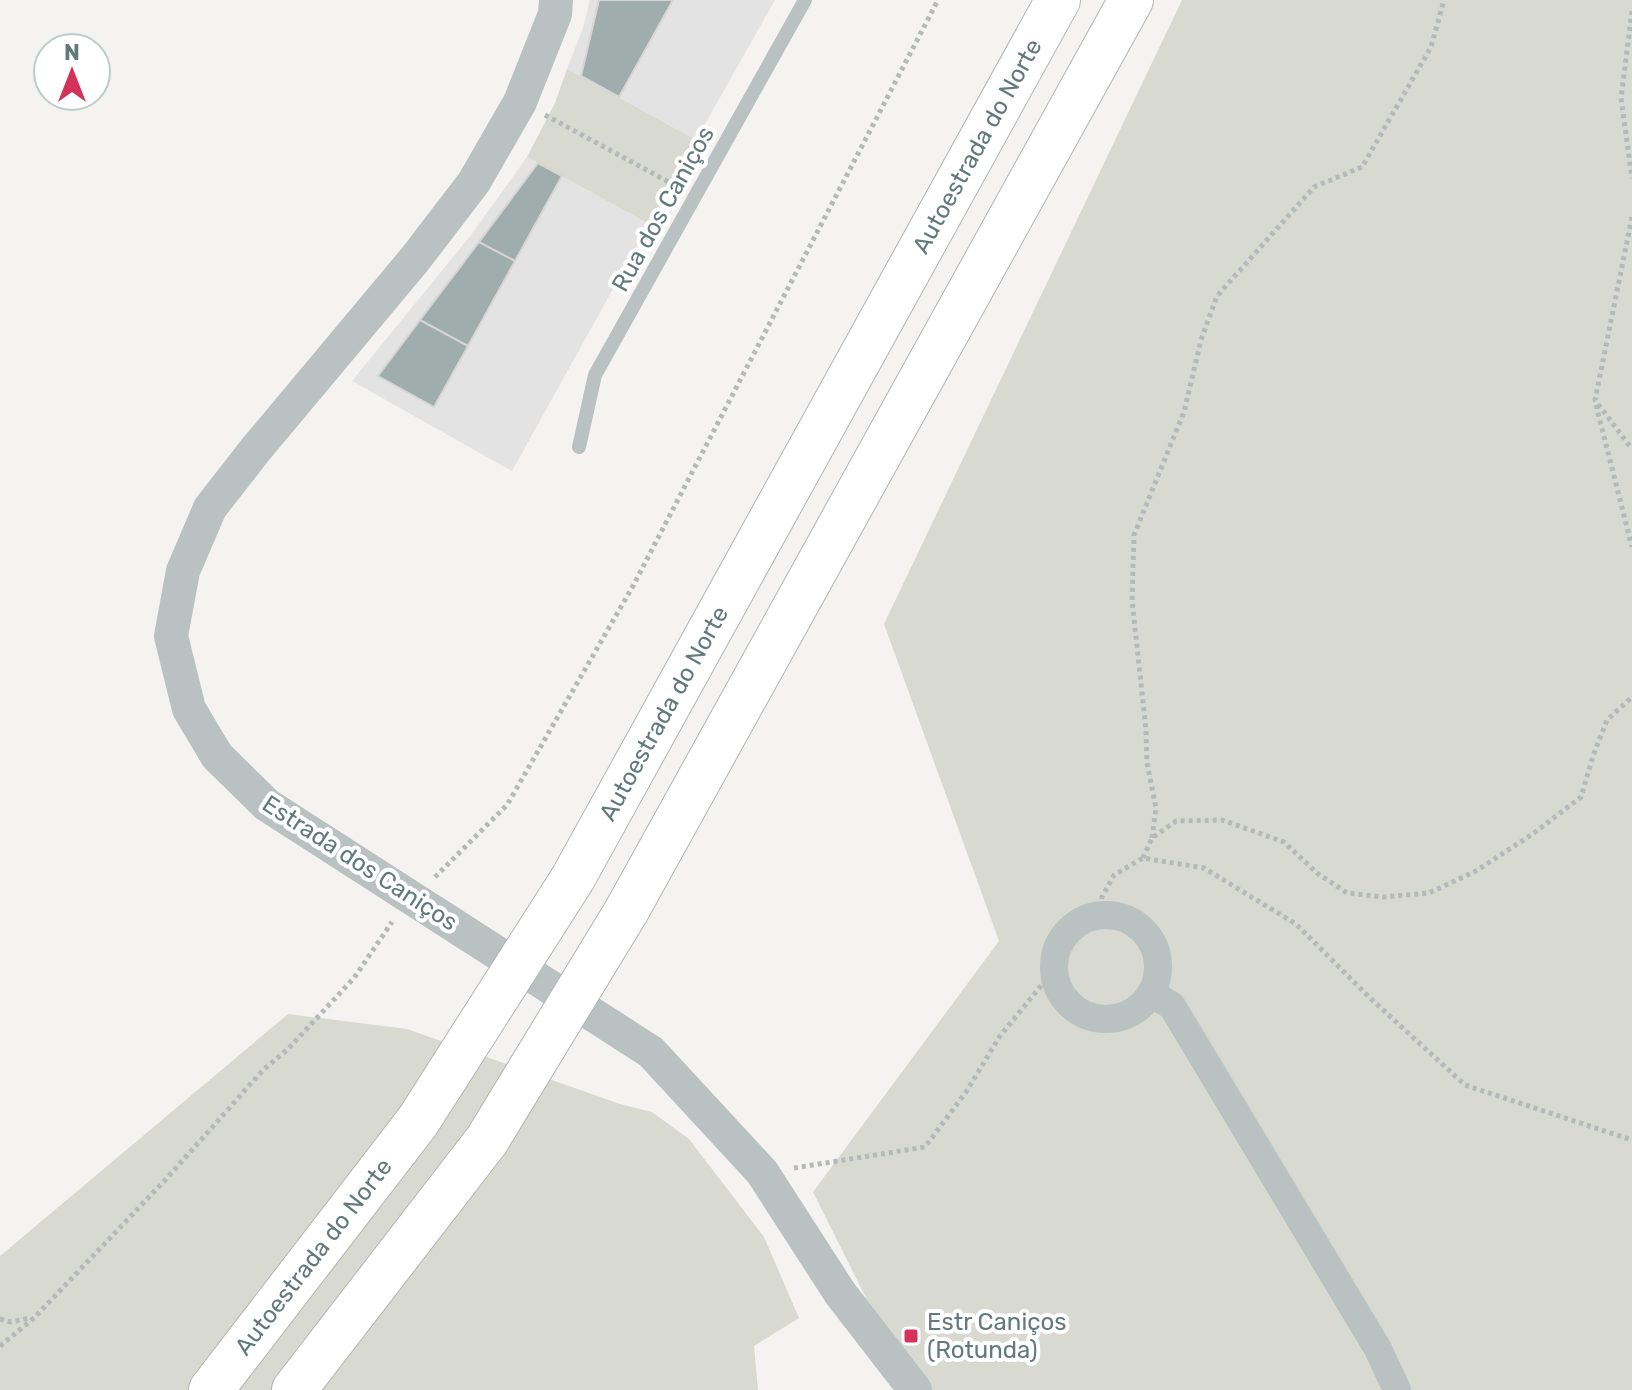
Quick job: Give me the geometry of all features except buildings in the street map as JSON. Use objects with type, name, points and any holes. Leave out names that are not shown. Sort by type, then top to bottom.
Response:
[{"type":"highway","name":"Autoestrada do Norte","points":[[211,1390],[418,1121],[573,878],[1058,0]]},
{"type":"highway","points":[[294,1390],[487,1140],[627,910],[1131,0]]},
{"type":"street","name":"Estrada dos Caniços","points":[[556,0],[555,14],[520,102],[474,182],[415,259],[210,508],[183,571],[171,636],[189,709],[217,756],[267,805],[651,1052],[762,1172],[840,1293],[915,1390]]},
{"type":"street","points":[[1100,915],[1132,921],[1154,945],[1158,961],[1157,977],[1151,993],[1141,1006],[1127,1015],[1111,1019],[1094,1018],[1078,1012],[1057,987],[1053,971],[1061,940],[1071,928],[1084,919],[1100,915]]},
{"type":"street","points":[[1151,993],[1172,1006],[1378,1349],[1397,1390]]},
{"type":"lane","name":"Rua dos Caniços","points":[[579,447],[595,375],[805,0]]},
{"type":"path","points":[[0,1346],[34,1318],[168,1177],[263,1070],[288,1049],[354,978],[389,926],[507,805],[633,586],[938,0]]},
{"type":"path","points":[[1100,915],[1102,897],[1114,875],[1143,858],[1152,838],[1156,808],[1147,763],[1132,600],[1134,535],[1184,412],[1201,340],[1217,296],[1314,187],[1362,167],[1431,47],[1444,0]]},
{"type":"path","points":[[1632,11],[1621,98],[1632,178]]},
{"type":"path","points":[[520,102],[695,196]]},
{"type":"path","points":[[1632,217],[1595,400],[1632,547]]},
{"type":"path","points":[[1595,400],[1632,449]]},
{"type":"path","points":[[1152,838],[1176,821],[1222,820],[1284,842],[1317,873],[1347,893],[1383,897],[1429,893],[1476,871],[1581,797],[1607,720],[1632,697]]},
{"type":"path","points":[[1143,858],[1204,868],[1296,924],[1368,996],[1465,1085],[1632,1140]]},
{"type":"path","points":[[762,1172],[925,1147],[966,1092],[1000,1036],[1053,971]]},
{"type":"path","points":[[0,1319],[11,1322],[34,1318]]},
{"type":"shaded area","points":[[590,0],[775,0],[696,140],[567,69]]},
{"type":"shaded area","points":[[1182,0],[1632,0],[1632,1390],[931,1390],[867,1300],[813,1192],[999,941],[884,624]]},
{"type":"shaded area","points":[[567,69],[696,140],[649,224],[527,157],[555,103]]},
{"type":"shaded area","points":[[527,157],[649,224],[512,471],[352,381],[471,235]]},
{"type":"shaded area","points":[[288,1014],[407,1029],[620,1104],[652,1112],[689,1139],[764,1237],[799,1318],[754,1346],[758,1390],[0,1390],[0,1256]]},
{"type":"place","name":"Estr Caniços (Rotunda)","points":[[911,1336]]}]
